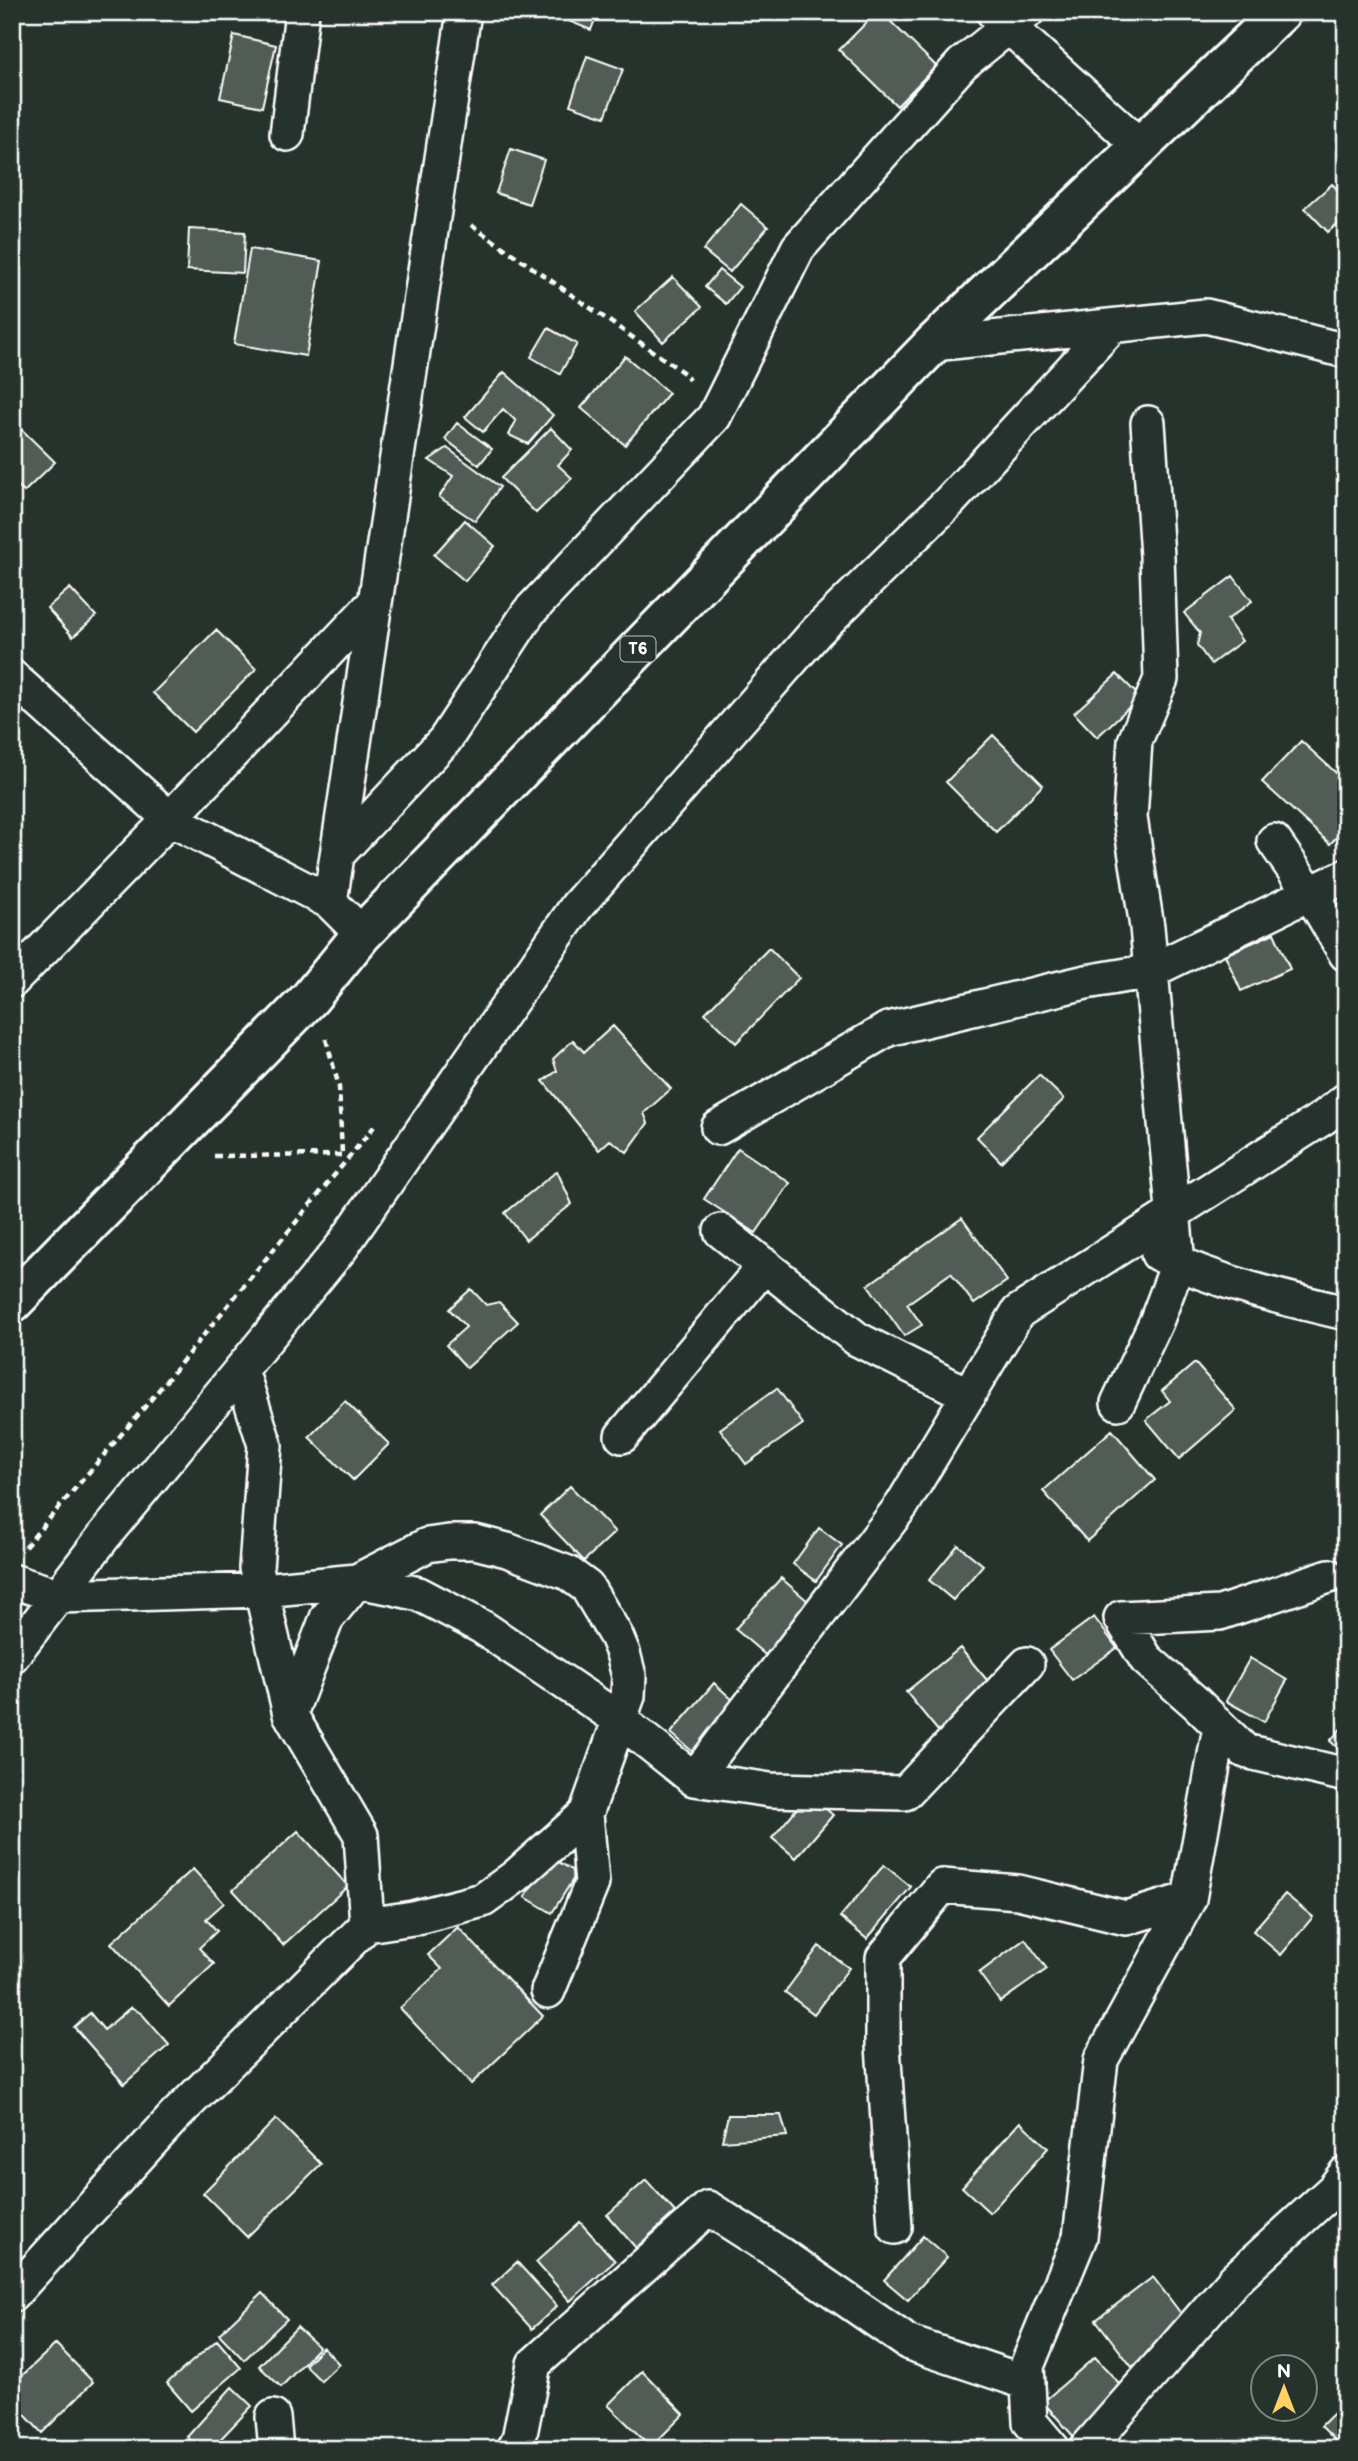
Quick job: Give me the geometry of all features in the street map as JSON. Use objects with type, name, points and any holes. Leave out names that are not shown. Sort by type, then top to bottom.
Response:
[{"type":"highway","name":"T6","points":[[12,1303],[310,998],[362,934],[933,344],[1281,12]]},
{"type":"street","points":[[287,134],[302,12]]},
{"type":"street","points":[[330,902],[464,12]]},
{"type":"street","points":[[337,855],[445,740],[529,612],[713,417],[798,248],[962,64],[1009,17],[1139,145]]},
{"type":"street","points":[[933,344],[1206,316],[1346,351]]},
{"type":"street","points":[[12,1656],[104,1536],[341,1248],[577,906],[817,631],[949,502],[1111,327]]},
{"type":"street","points":[[1118,1403],[1156,1322],[1178,1264],[1147,928],[1130,818],[1135,741],[1161,679],[1157,556],[1148,423]]},
{"type":"street","points":[[12,981],[375,602]]},
{"type":"street","points":[[14,680],[170,819],[330,902],[362,934]]},
{"type":"street","points":[[1274,841],[1310,893],[1346,954]]},
{"type":"street","points":[[718,1128],[888,1029],[1086,982],[1151,971],[1346,876]]},
{"type":"street","points":[[694,1779],[902,1505],[1018,1312],[1346,1100]]},
{"type":"street","points":[[721,1231],[857,1339],[969,1395]]},
{"type":"street","points":[[1130,1241],[1178,1264],[1271,1296],[1346,1313]]},
{"type":"street","points":[[622,1436],[765,1265]]},
{"type":"street","points":[[241,1370],[265,1445],[256,1568],[290,1714],[361,1835],[367,1925]]},
{"type":"street","points":[[290,1714],[327,1618],[357,1581],[427,1545],[475,1542],[508,1550],[568,1573],[587,1587],[616,1636],[629,1676],[629,1686],[620,1720],[586,1814],[592,1882],[548,1991]]},
{"type":"street","points":[[17,1566],[59,1596],[263,1590],[357,1581],[419,1594],[482,1627],[620,1720],[694,1779],[770,1790],[905,1793],[1027,1664]]},
{"type":"street","points":[[1329,1576],[1220,1613],[1121,1618],[1146,1659],[1245,1751],[1346,1775]]},
{"type":"street","points":[[1053,2449],[1030,2422],[1027,2366],[1080,2237],[1101,2060],[1189,1899],[1220,1727]]},
{"type":"street","points":[[12,2295],[173,2118],[367,1925],[413,1918],[483,1900],[516,1876],[586,1814]]},
{"type":"street","points":[[895,2227],[883,2045],[883,1958],[942,1886],[1018,1892],[1126,1918],[1189,1899]]},
{"type":"street","points":[[1086,2449],[1235,2279],[1334,2189],[1346,2173]]},
{"type":"street","points":[[514,2449],[519,2439],[534,2364],[708,2208],[909,2343],[1028,2383]]},
{"type":"path","points":[[465,221],[684,373],[713,417]]},
{"type":"path","points":[[310,998],[328,1044],[339,1087],[342,1155],[345,1162]]},
{"type":"path","points":[[17,1566],[378,1121]]},
{"type":"path","points":[[174,1139],[214,1156],[342,1155]]},
{"type":"building","points":[[557,12],[598,12],[591,30],[556,16]]},
{"type":"building","points":[[877,12],[881,12],[936,66],[897,106],[839,50]]},
{"type":"building","points":[[234,35],[276,45],[262,107],[220,98]]},
{"type":"building","points":[[587,56],[623,69],[605,117],[570,105]]},
{"type":"building","points":[[511,149],[544,160],[529,204],[496,193]]},
{"type":"building","points":[[1332,184],[1346,198],[1346,216],[1328,232],[1305,208]]},
{"type":"building","points":[[741,204],[768,227],[730,272],[703,250]]},
{"type":"building","points":[[189,229],[245,232],[243,273],[187,270]]},
{"type":"building","points":[[250,249],[322,261],[306,356],[234,344]]},
{"type":"building","points":[[719,270],[740,287],[726,304],[705,287]]},
{"type":"building","points":[[673,277],[702,307],[663,342],[635,311]]},
{"type":"building","points":[[548,328],[577,344],[560,374],[531,357]]},
{"type":"building","points":[[625,356],[669,393],[625,445],[581,408]]},
{"type":"building","points":[[504,372],[553,415],[528,444],[509,435],[516,421],[503,409],[483,432],[465,417]]},
{"type":"building","points":[[14,422],[55,462],[24,492],[12,480]]},
{"type":"building","points":[[457,423],[492,449],[479,465],[445,439]]},
{"type":"building","points":[[551,428],[572,450],[558,465],[572,478],[536,513],[501,478]]},
{"type":"building","points":[[447,448],[500,487],[475,521],[439,497],[453,476],[429,460]]},
{"type":"building","points":[[465,520],[495,546],[465,581],[434,555]]},
{"type":"building","points":[[1233,576],[1252,601],[1227,620],[1242,641],[1211,664],[1197,645],[1200,633],[1184,613]]},
{"type":"building","points":[[70,588],[96,616],[73,637],[47,608]]},
{"type":"building","points":[[216,630],[256,669],[193,732],[153,693]]},
{"type":"building","points":[[1117,674],[1140,697],[1097,737],[1074,713]]},
{"type":"building","points":[[993,735],[1043,785],[996,832],[946,782]]},
{"type":"building","points":[[1301,741],[1346,782],[1346,827],[1330,844],[1262,782]]},
{"type":"building","points":[[1274,933],[1290,969],[1241,991],[1225,955]]},
{"type":"building","points":[[769,948],[799,978],[736,1043],[705,1013]]},
{"type":"building","points":[[613,1026],[671,1089],[644,1113],[648,1123],[627,1152],[610,1140],[599,1150],[543,1081],[557,1071],[553,1059],[573,1040],[584,1052]]},
{"type":"building","points":[[1039,1075],[1064,1099],[1001,1162],[977,1137]]},
{"type":"building","points":[[738,1148],[790,1183],[756,1233],[704,1199]]},
{"type":"building","points":[[557,1171],[572,1204],[526,1240],[505,1213]]},
{"type":"building","points":[[962,1218],[1007,1281],[974,1304],[951,1273],[907,1304],[922,1325],[904,1336],[868,1285]]},
{"type":"building","points":[[471,1289],[486,1305],[499,1302],[518,1322],[467,1368],[446,1345],[466,1327],[449,1309]]},
{"type":"building","points":[[1195,1363],[1236,1410],[1179,1459],[1146,1420],[1170,1401],[1162,1391]]},
{"type":"building","points":[[777,1388],[803,1424],[746,1464],[720,1429]]},
{"type":"building","points":[[345,1401],[389,1444],[353,1480],[309,1437]]},
{"type":"building","points":[[1112,1430],[1155,1480],[1087,1541],[1043,1491]]},
{"type":"building","points":[[570,1486],[615,1532],[584,1561],[540,1515]]},
{"type":"building","points":[[819,1528],[842,1545],[816,1581],[793,1564]]},
{"type":"building","points":[[958,1545],[983,1565],[953,1600],[929,1580]]},
{"type":"building","points":[[781,1578],[816,1608],[770,1659],[735,1629]]},
{"type":"building","points":[[1094,1617],[1117,1648],[1072,1680],[1049,1650]]},
{"type":"building","points":[[960,1648],[992,1686],[938,1731],[906,1692]]},
{"type":"building","points":[[1250,1658],[1287,1680],[1264,1722],[1226,1701]]},
{"type":"building","points":[[714,1683],[744,1710],[701,1759],[671,1733]]},
{"type":"building","points":[[1346,1723],[1346,1755],[1330,1741]]},
{"type":"building","points":[[809,1794],[833,1815],[796,1858],[772,1838]]},
{"type":"building","points":[[298,1831],[348,1886],[283,1945],[233,1890]]},
{"type":"building","points":[[550,1857],[577,1873],[552,1913],[525,1897]]},
{"type":"building","points":[[884,1865],[911,1887],[867,1939],[840,1917]]},
{"type":"building","points":[[193,1869],[224,1903],[206,1919],[217,1931],[199,1948],[214,1964],[169,2006],[111,1943]]},
{"type":"building","points":[[1285,1894],[1313,1917],[1281,1955],[1253,1931]]},
{"type":"building","points":[[458,1927],[543,2016],[471,2084],[400,2008],[442,1969],[428,1955]]},
{"type":"building","points":[[1025,1939],[1047,1969],[1000,2002],[979,1973]]},
{"type":"building","points":[[819,1946],[849,1968],[814,2014],[785,1992]]},
{"type":"building","points":[[131,2007],[142,2014],[169,2045],[124,2084],[74,2027],[90,2013],[104,2030]]},
{"type":"building","points":[[728,2115],[781,2115],[787,2136],[722,2141]]},
{"type":"building","points":[[276,2119],[321,2164],[247,2237],[203,2193]]},
{"type":"building","points":[[1020,2122],[1048,2148],[990,2213],[962,2187]]},
{"type":"building","points":[[646,2180],[675,2212],[636,2248],[607,2215]]},
{"type":"building","points":[[580,2222],[615,2261],[570,2301],[536,2262]]},
{"type":"building","points":[[923,2236],[947,2257],[908,2300],[884,2280]]},
{"type":"building","points":[[517,2262],[557,2306],[532,2329],[492,2285]]},
{"type":"building","points":[[1153,2277],[1189,2324],[1132,2367],[1096,2320]]},
{"type":"building","points":[[262,2293],[287,2319],[244,2360],[219,2334]]},
{"type":"building","points":[[297,2327],[319,2347],[281,2387],[259,2366]]},
{"type":"building","points":[[217,2340],[241,2368],[191,2411],[167,2383]]},
{"type":"building","points":[[56,2344],[93,2382],[42,2433],[12,2401],[12,2385]]},
{"type":"building","points":[[323,2347],[339,2364],[321,2381],[305,2365]]},
{"type":"building","points":[[1095,2357],[1128,2393],[1075,2438],[1043,2402]]},
{"type":"building","points":[[642,2371],[684,2414],[651,2447],[608,2405]]},
{"type":"building","points":[[232,2387],[252,2406],[211,2449],[200,2449],[187,2437]]},
{"type":"building","points":[[1341,2406],[1346,2410],[1346,2441],[1341,2446],[1321,2426]]}]
